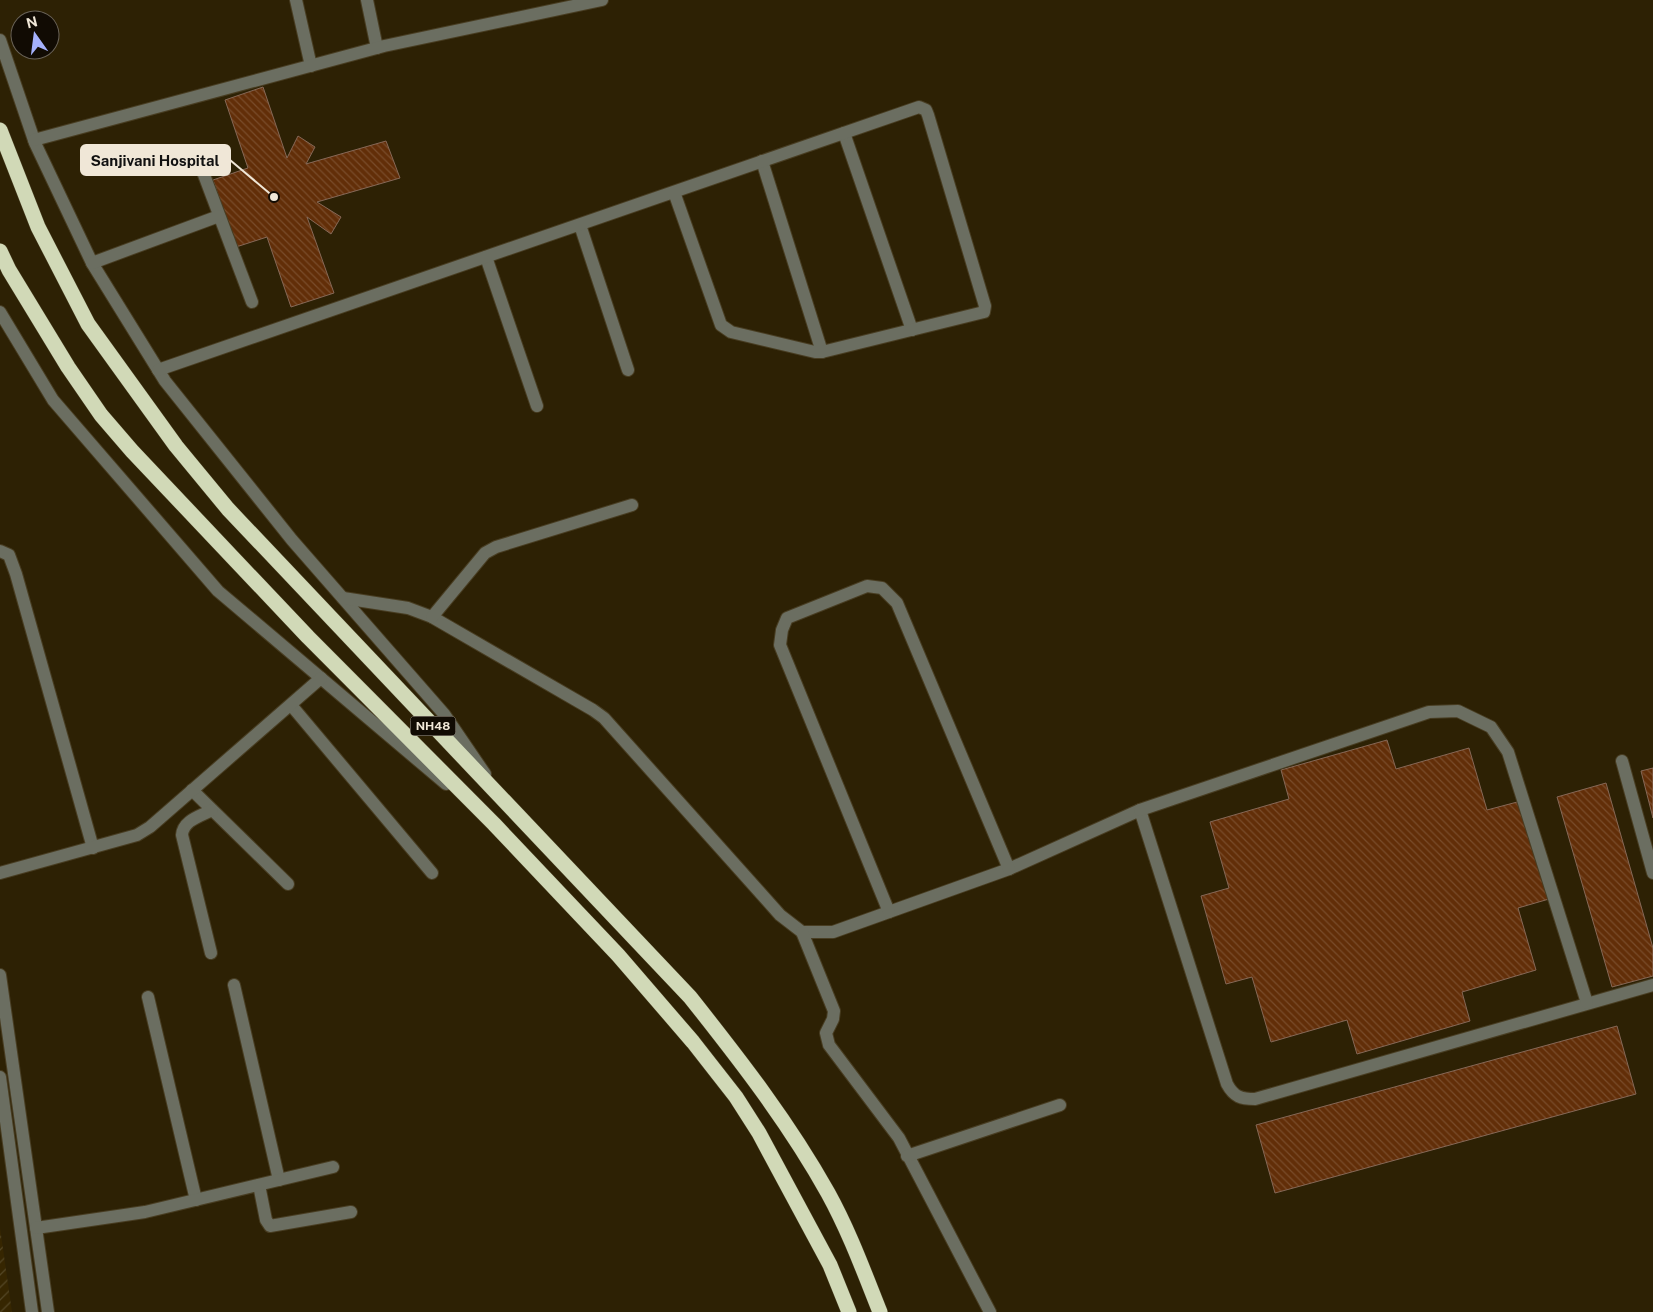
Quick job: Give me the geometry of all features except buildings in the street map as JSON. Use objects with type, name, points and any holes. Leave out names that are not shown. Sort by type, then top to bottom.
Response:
[{"type":"highway","name":"NH48","points":[[0,130],[38,227],[88,324],[176,446],[228,509],[690,997],[744,1065],[794,1136],[829,1195],[880,1312]]},
{"type":"highway","name":"NH48","points":[[0,251],[9,270],[68,367],[101,415],[132,452],[308,637],[494,824],[618,955],[693,1042],[736,1097],[788,1185],[830,1265],[849,1312]]},
{"type":"street","points":[[296,0],[311,66]]},
{"type":"street","points":[[366,0],[378,48]]},
{"type":"street","points":[[34,140],[378,48],[602,0]]},
{"type":"street","points":[[0,40],[34,140],[92,263],[158,370],[292,540],[444,714],[507,805]]},
{"type":"street","points":[[158,370],[918,107],[926,110],[928,115],[985,309],[982,314],[822,352],[815,352],[726,330],[722,324],[674,192]]},
{"type":"street","points":[[844,133],[912,330]]},
{"type":"street","points":[[198,159],[252,302]]},
{"type":"street","points":[[762,162],[822,352]]},
{"type":"street","points":[[92,263],[219,216]]},
{"type":"street","points":[[580,224],[628,370]]},
{"type":"street","points":[[486,257],[537,406]]},
{"type":"street","points":[[0,312],[53,400],[218,591],[494,824]]},
{"type":"street","points":[[432,617],[485,553],[496,547],[632,505]]},
{"type":"street","points":[[0,551],[9,556],[16,574],[94,848]]},
{"type":"street","points":[[889,912],[780,645],[782,630],[787,618],[867,586],[882,588],[897,603],[1009,869]]},
{"type":"street","points":[[343,598],[408,608],[432,617],[604,718],[780,915],[802,932],[834,1011],[834,1019],[826,1033],[829,1045],[895,1132],[990,1312]]},
{"type":"street","points":[[0,873],[137,835],[150,827],[321,678]]},
{"type":"street","points":[[291,705],[432,873]]},
{"type":"street","points":[[802,932],[833,932],[1009,869],[1140,810],[1429,712],[1458,711],[1491,727],[1508,752],[1587,1004]]},
{"type":"street","points":[[1622,761],[1653,873]]},
{"type":"street","points":[[192,790],[288,884]]},
{"type":"street","points":[[211,953],[182,830],[188,822],[212,810]]},
{"type":"street","points":[[1140,810],[1227,1084],[1233,1095],[1242,1099],[1256,1099],[1653,984]]},
{"type":"street","points":[[0,975],[48,1312]]},
{"type":"street","points":[[234,985],[279,1180]]},
{"type":"street","points":[[148,997],[196,1200]]},
{"type":"street","points":[[14,1077],[0,1078],[6,1163],[23,1249],[32,1312]]},
{"type":"street","points":[[908,1156],[1060,1105]]},
{"type":"street","points":[[6,1163],[26,1162]]},
{"type":"street","points":[[36,1228],[145,1212],[333,1168]]},
{"type":"street","points":[[259,1185],[266,1220],[270,1226],[351,1212]]},
{"type":"street","points":[[23,1249],[38,1246]]},
{"type":"shaded area","points":[[0,1228],[12,1312],[0,1312]]},
{"type":"place","name":"Sanjivani Hospital","points":[[274,197]]}]
